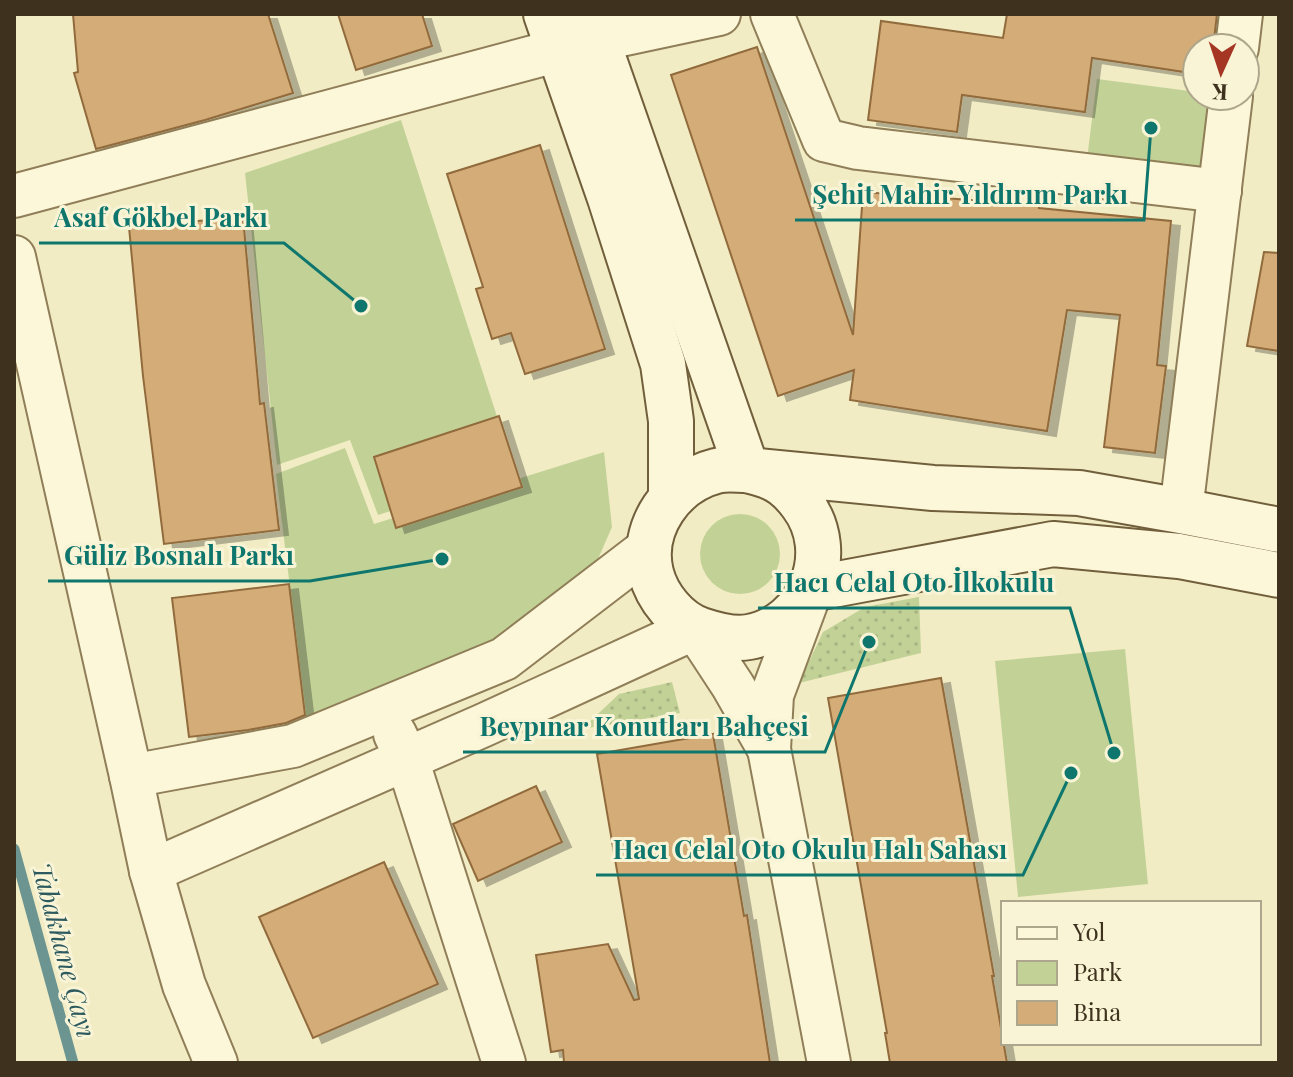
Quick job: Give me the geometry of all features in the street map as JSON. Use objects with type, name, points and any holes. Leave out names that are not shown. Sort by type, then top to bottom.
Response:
[{"type":"main road","points":[[573,29],[747,470]]},
{"type":"main road","points":[[573,29],[610,198],[663,364],[671,421],[671,497]]},
{"type":"main road","points":[[747,470],[772,477],[794,493],[809,513],[818,538],[819,564],[811,589],[796,612],[774,628],[761,633],[748,637],[721,637],[695,628],[675,614],[660,595],[651,572],[649,548],[656,521],[671,497],[692,480],[719,470],[747,470],[933,488],[1079,493],[1279,530]]},
{"type":"main road","points":[[811,589],[1053,544],[1179,556],[1279,575]]},
{"type":"street","points":[[14,196],[573,29],[719,14]]},
{"type":"street","points":[[772,14],[824,140],[858,148],[1220,191]]},
{"type":"street","points":[[1181,511],[1229,112]]},
{"type":"street","points":[[14,257],[151,871],[184,985],[216,1063]]},
{"type":"street","points":[[131,776],[293,746],[504,659],[649,548]]},
{"type":"street","points":[[811,589],[772,695],[769,749],[829,1063]]},
{"type":"street","points":[[151,871],[695,628],[769,749]]},
{"type":"street","points":[[383,709],[407,759],[504,1063]]},
{"type":"green space","points":[[1097,79],[1181,90],[1181,112],[1212,112],[1205,174],[1087,159]]},
{"type":"green space","points":[[401,120],[515,472],[378,515],[350,440],[277,465],[245,173]]},
{"type":"green space","points":[[345,448],[374,524],[604,452],[612,527],[584,591],[500,649],[307,725],[276,474]]},
{"type":"green space","points":[[740,514],[755,517],[768,526],[777,539],[780,554],[777,569],[768,582],[755,591],[740,594],[725,591],[712,582],[703,569],[700,554],[703,539],[712,526],[725,517]]},
{"type":"green space","points":[[919,597],[921,653],[799,683],[823,632],[865,607]]},
{"type":"green space","points":[[1125,649],[1148,884],[1018,897],[995,661]]},
{"type":"green space","points":[[672,682],[680,713],[582,729],[619,694]]},
{"type":"building","points":[[73,14],[268,14],[293,93],[96,149],[74,73],[78,72]]},
{"type":"building","points":[[338,14],[422,14],[432,46],[356,70]]},
{"type":"building","points":[[1007,14],[1217,14],[1215,32],[1181,32],[1181,72],[1092,58],[1085,112],[962,95],[957,132],[868,120],[881,21],[1003,38]]},
{"type":"building","points":[[757,47],[853,335],[863,192],[1039,205],[1039,208],[1171,221],[1157,365],[1166,366],[1155,453],[1104,447],[1120,315],[1067,310],[1047,431],[850,400],[854,370],[778,396],[671,75]]},
{"type":"building","points":[[540,145],[605,349],[525,374],[511,333],[492,339],[476,289],[483,287],[447,174]]},
{"type":"building","points":[[243,217],[260,404],[264,403],[279,530],[164,544],[143,376],[129,227]]},
{"type":"building","points":[[1264,252],[1279,253],[1279,351],[1247,346]]},
{"type":"building","points":[[499,416],[522,487],[396,528],[374,457]]},
{"type":"building","points":[[289,584],[305,715],[286,723],[189,737],[172,598]]},
{"type":"building","points":[[941,678],[994,976],[1001,1045],[1004,1045],[1007,1063],[890,1063],[828,698]]},
{"type":"building","points":[[713,734],[744,916],[747,915],[770,1063],[564,1063],[563,1050],[551,1052],[536,955],[608,944],[634,1000],[639,999],[597,754]]},
{"type":"building","points":[[536,786],[562,842],[478,881],[453,824]]},
{"type":"building","points":[[384,862],[438,984],[313,1038],[259,917]]},
{"type":"waterway","name":"Tabakhane Çayı","points":[[14,849],[73,1063]]},
{"type":"place","name":"Şehit Mahir Yıldırım Parkı","points":[[1151,128]]},
{"type":"place","name":"Asaf Gökbel Parkı","points":[[361,306]]},
{"type":"place","name":"Güliz Bosnalı Parkı","points":[[442,559]]},
{"type":"place","name":"Beypınar Konutları Bahçesi","points":[[869,642]]},
{"type":"place","name":"Hacı Celal Oto İlkokulu","points":[[1114,753]]},
{"type":"place","name":"Hacı Celal Oto Okulu Halı Sahası","points":[[1071,773]]}]
